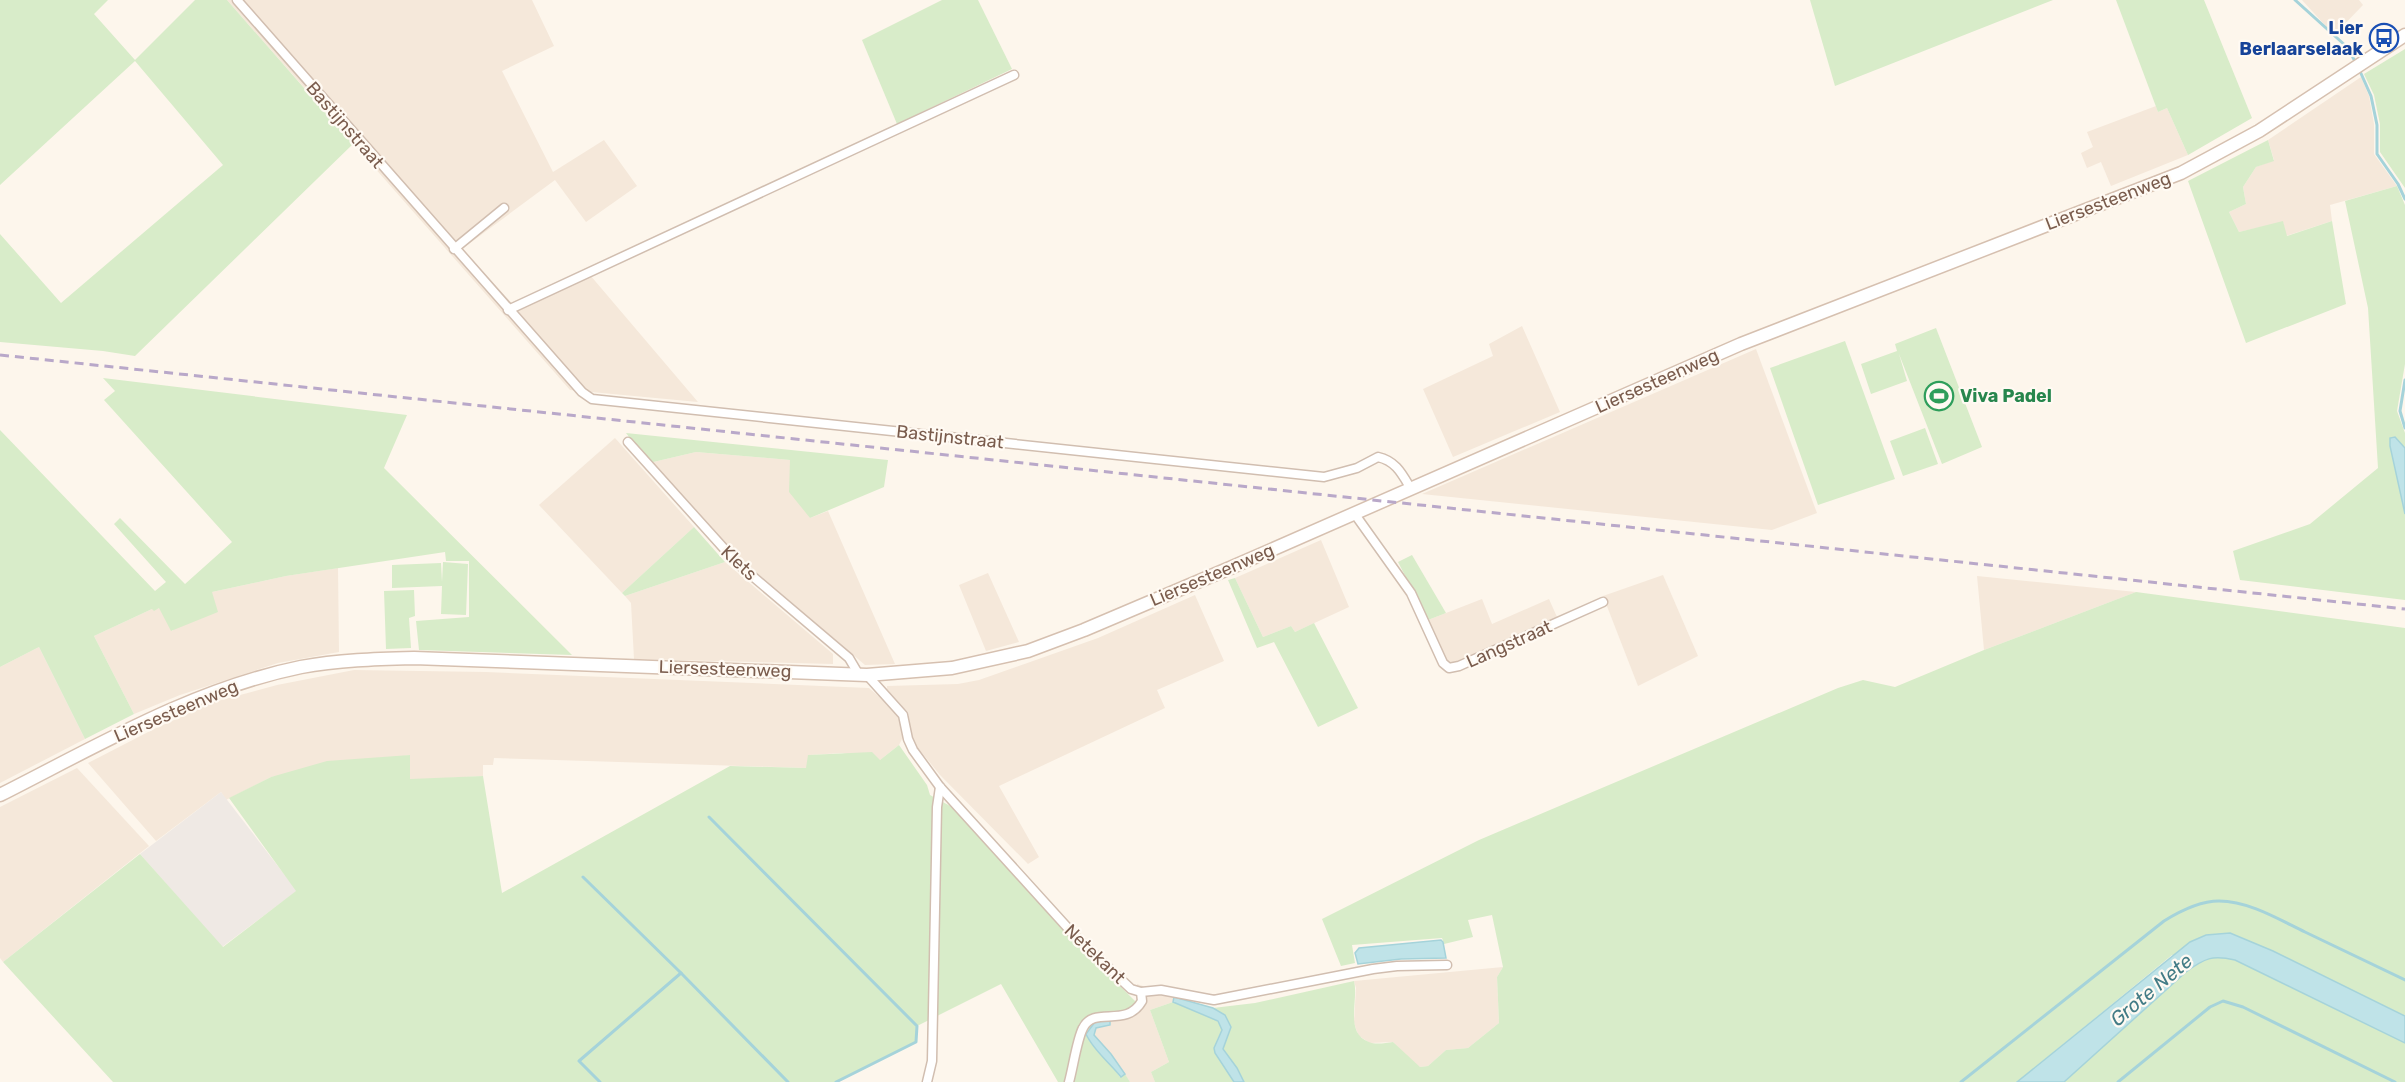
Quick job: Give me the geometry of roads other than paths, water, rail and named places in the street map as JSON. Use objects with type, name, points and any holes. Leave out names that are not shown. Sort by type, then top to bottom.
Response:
[{"type":"street","name":"Bastijnstraat","points":[[237,0],[508,310],[582,392],[592,399],[1324,477],[1358,468],[1369,459],[1378,457],[1389,459],[1411,489]]},
{"type":"street","name":"Liersesteenweg","points":[[0,795],[206,694],[300,667],[351,659],[414,658],[863,675],[952,668],[1028,651],[1102,623],[1741,344],[2181,173],[2259,131],[2405,35]]},
{"type":"street","points":[[508,310],[1014,75]]},
{"type":"street","points":[[454,249],[504,208]]},
{"type":"street","name":"Klets","points":[[628,442],[737,563],[849,658],[863,675]]},
{"type":"street","name":"Langstraat","points":[[1354,513],[1411,593],[1443,663],[1449,668],[1459,666],[1603,602]]},
{"type":"street","name":"Netekant","points":[[863,675],[903,715],[913,750],[940,787],[1076,937],[1131,989],[1141,992],[1161,990],[1214,1000],[1373,969],[1447,965]]},
{"type":"street","points":[[927,1082],[932,1061],[937,807],[940,787]]},
{"type":"street","points":[[1069,1082],[1083,1027],[1090,1019],[1104,1016],[1119,1017],[1138,1008],[1142,1001],[1141,992]]},
{"type":"water","points":[[2395,437],[2405,448],[2405,514],[2390,446],[2390,438]]},
{"type":"water","name":"Grote Nete","points":[[2230,933],[2273,951],[2405,1016],[2405,1043],[2235,960],[2214,958],[2186,972],[2064,1082],[2017,1082],[2190,942],[2206,935]]},
{"type":"water","points":[[1441,940],[1446,958],[1401,959],[1358,964],[1355,953],[1359,948]]},
{"type":"water","points":[[1174,997],[1213,1008],[1225,1015],[1231,1027],[1223,1049],[1244,1082],[1234,1082],[1215,1053],[1214,1048],[1222,1030],[1218,1021],[1173,1002]]},
{"type":"water","points":[[1110,1020],[1110,1025],[1096,1028],[1094,1035],[1125,1074],[1121,1077],[1097,1051],[1086,1034],[1095,1022]]},
{"type":"waterway","points":[[2295,0],[2347,47],[2356,63]]},
{"type":"waterway","points":[[2359,69],[2371,96],[2377,125],[2377,154],[2398,184],[2405,199]]},
{"type":"waterway","points":[[2405,380],[2400,411],[2405,428]]},
{"type":"waterway","points":[[709,817],[917,1026],[916,1042],[836,1082]]},
{"type":"waterway","points":[[583,877],[788,1082]]},
{"type":"waterway","points":[[1961,1082],[2164,921],[2183,910],[2205,903],[2230,902],[2253,908],[2405,980]]},
{"type":"waterway","points":[[600,1082],[579,1061],[681,973]]},
{"type":"waterway","points":[[2118,1082],[2210,1007],[2223,1001],[2243,1007],[2395,1082]]},
{"type":"railway","points":[[0,355],[2405,609]]},
{"type":"place","name":"Lier Berlaarselaak","points":[[2384,38]]},
{"type":"place","name":"Viva Padel","points":[[1939,396]]}]
